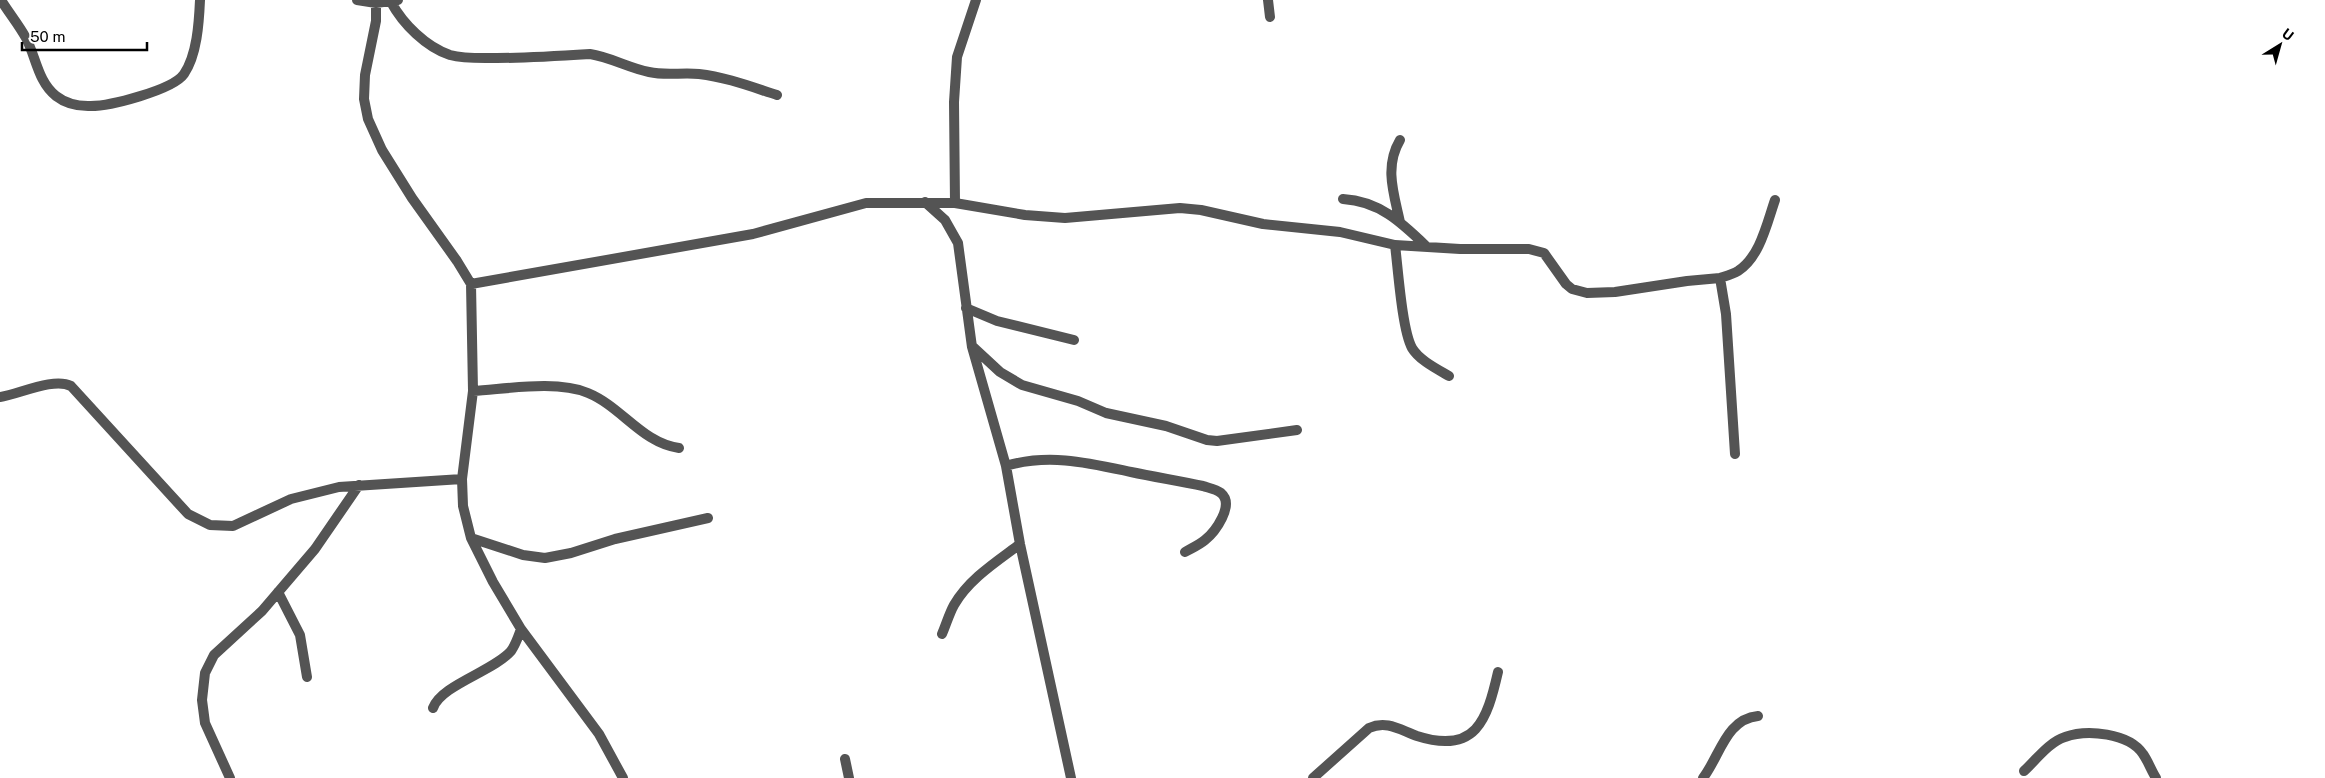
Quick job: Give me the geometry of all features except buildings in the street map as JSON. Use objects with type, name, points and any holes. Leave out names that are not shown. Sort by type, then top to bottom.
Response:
[{"type":"street","points":[[1,0],[27,39],[39,70],[50,90],[67,102],[91,106],[144,95],[170,86],[183,76],[194,45],[200,0]]},
{"type":"street","points":[[357,0],[376,3],[394,1],[398,16],[418,35],[435,48],[451,55],[490,58],[590,54],[648,72],[674,75],[696,73],[731,80],[777,95]]},
{"type":"street","points":[[955,202],[954,102],[956,57],[976,0]]},
{"type":"street","points":[[1268,0],[1270,17]]},
{"type":"street","points":[[376,3],[376,21],[365,75],[364,99],[368,119],[382,150],[412,198],[471,284],[473,391],[462,479],[463,506],[471,538],[492,582],[520,629],[599,734],[623,778]]},
{"type":"street","points":[[1400,140],[1394,150],[1390,170],[1400,222]]},
{"type":"street","points":[[1343,199],[1373,204],[1400,222],[1426,246]]},
{"type":"street","points":[[471,284],[753,234],[866,203],[955,202],[1010,213],[1065,218],[1180,208],[1201,210],[1263,224],[1340,232],[1395,245],[1460,249],[1504,248],[1539,252],[1549,258],[1566,284],[1580,292],[1615,292],[1687,280],[1720,278],[1738,272],[1751,258],[1764,232],[1775,200]]},
{"type":"street","points":[[925,202],[945,220],[958,243],[972,347],[1006,466],[1020,544],[1071,778]]},
{"type":"street","points":[[1395,245],[1405,317],[1412,347],[1426,361],[1449,376]]},
{"type":"street","points":[[1720,278],[1726,314],[1735,454]]},
{"type":"street","points":[[966,308],[997,321],[1074,340]]},
{"type":"street","points":[[972,347],[1000,372],[1022,385],[1078,401],[1106,413],[1166,426],[1207,440],[1217,441],[1298,430]]},
{"type":"street","points":[[0,397],[56,383],[66,383],[71,386],[188,514],[210,525],[233,526],[291,499],[339,487],[462,479]]},
{"type":"street","points":[[473,391],[560,386],[576,388],[599,398],[660,444],[679,448]]},
{"type":"street","points":[[1006,466],[1033,460],[1059,459],[1089,462],[1203,486],[1220,492],[1223,494],[1226,503],[1219,523],[1204,541],[1185,552]]},
{"type":"street","points":[[230,778],[205,723],[202,700],[206,673],[214,655],[262,611],[315,550],[359,485]]},
{"type":"street","points":[[471,538],[523,555],[545,558],[571,553],[615,539],[708,518]]},
{"type":"street","points":[[942,634],[953,606],[963,592],[978,576],[1020,544]]},
{"type":"street","points":[[278,592],[300,636],[307,677]]},
{"type":"street","points":[[432,708],[439,698],[510,652],[516,642],[520,629]]},
{"type":"street","points":[[1313,778],[1369,728],[1377,724],[1388,724],[1418,736],[1437,740],[1467,737],[1478,729],[1484,718],[1498,672]]},
{"type":"street","points":[[1703,778],[1730,732],[1748,717],[1758,716]]},
{"type":"street","points":[[2024,771],[2043,752],[2064,737],[2082,733],[2120,738],[2132,745],[2143,753],[2156,778]]},
{"type":"street","points":[[844,759],[849,778]]}]
